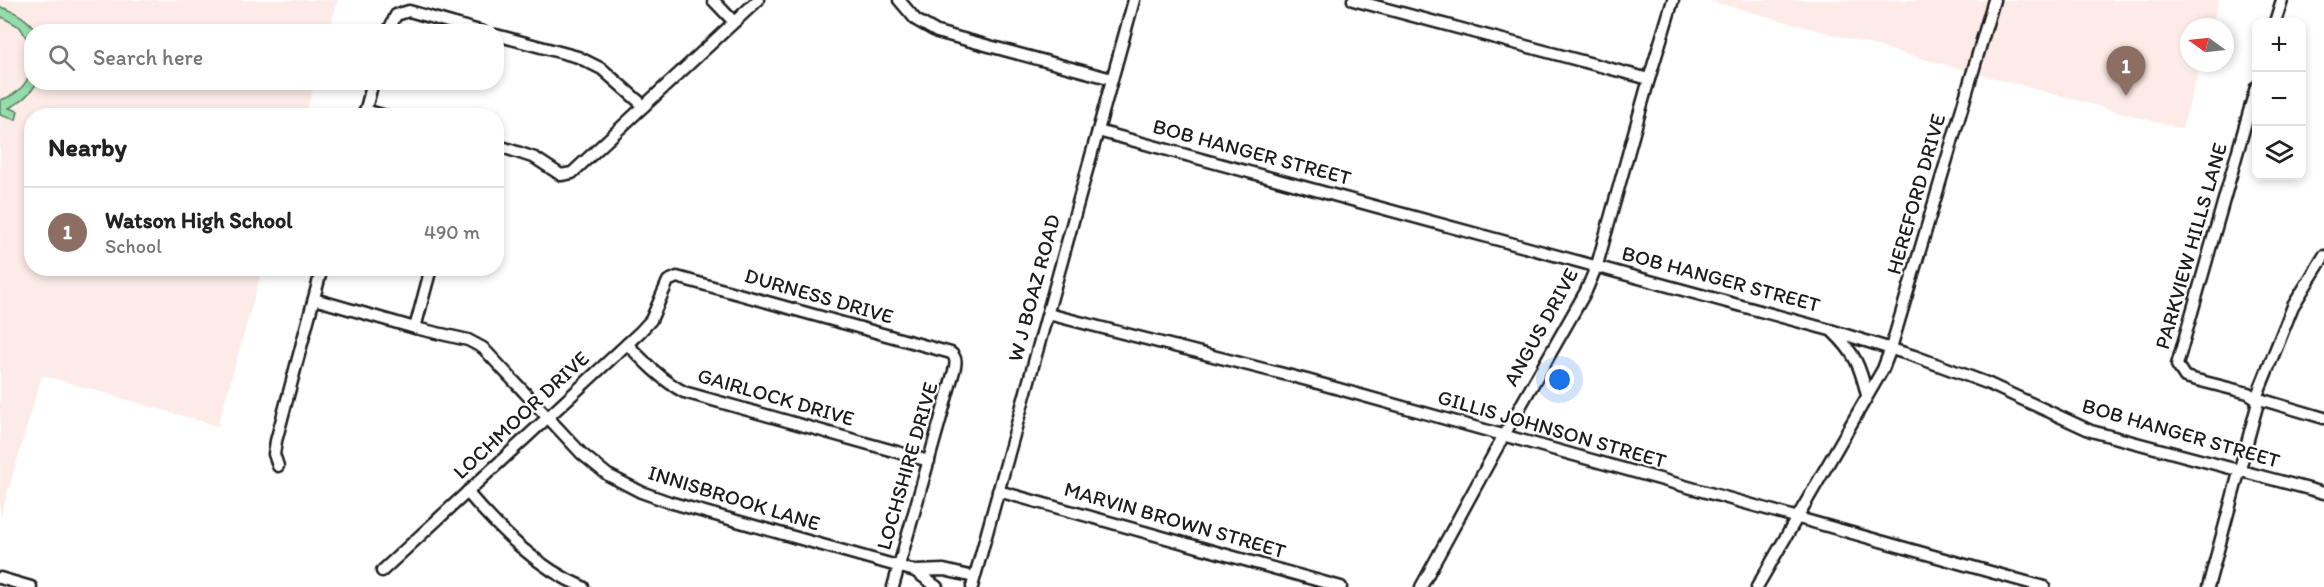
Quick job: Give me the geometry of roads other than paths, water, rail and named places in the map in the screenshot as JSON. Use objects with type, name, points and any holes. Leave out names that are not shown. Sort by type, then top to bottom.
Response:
[{"type":"street","points":[[714,0],[735,21]]},
{"type":"street","points":[[504,148],[535,158],[561,175],[572,173],[758,0]]},
{"type":"street","points":[[899,0],[916,20],[937,32],[1112,79]]},
{"type":"street","name":"W J BOAZ ROAD","points":[[973,582],[1134,0]]},
{"type":"street","points":[[1353,0],[1649,79]]},
{"type":"street","name":"ANGUS DRIVE","points":[[1421,587],[1586,291],[1597,265],[1673,0]]},
{"type":"street","name":"HEREFORD DRIVE","points":[[1758,587],[1796,517],[1883,369],[1994,0]]},
{"type":"street","points":[[2276,18],[2282,0]]},
{"type":"street","points":[[392,24],[396,15],[409,11],[455,24]]},
{"type":"street","points":[[504,37],[578,57],[602,69],[644,106]]},
{"type":"street","points":[[365,108],[371,90]]},
{"type":"street","name":"PARKVIEW HILLS LANE","points":[[2252,101],[2177,360],[2179,370],[2186,377],[2248,393],[2256,398],[2324,418]]},
{"type":"street","name":"BOB HANGER STREET","points":[[1098,131],[1597,265],[1891,348],[1987,383],[2091,431],[2324,493]]},
{"type":"street","points":[[2208,587],[2241,471],[2257,406],[2256,398],[2293,306],[2324,256]]},
{"type":"street","points":[[278,466],[274,454],[276,441],[320,276]]},
{"type":"street","points":[[415,328],[429,276]]},
{"type":"street","name":"LOCHMOOR DRIVE","points":[[382,571],[651,320],[664,288],[672,278]]},
{"type":"street","name":"DURNESS DRIVE","points":[[672,278],[686,279],[951,353],[954,356]]},
{"type":"street","name":"INNISBROOK LANE","points":[[314,299],[415,328],[468,340],[483,348],[582,454],[608,475],[641,492],[669,502],[915,571],[937,587]]},
{"type":"street","name":"GILLIS JOHNSON STREET","points":[[1048,314],[1307,380],[2044,587]]},
{"type":"street","points":[[1830,330],[1848,347],[1858,362],[1867,395]]},
{"type":"street","name":"GAIRLOCK DRIVE","points":[[627,344],[654,372],[684,392],[929,461]]},
{"type":"street","name":"LOCHSHIRE DRIVE","points":[[893,587],[954,371],[956,362],[954,356]]},
{"type":"street","name":"MARVIN BROWN STREET","points":[[998,491],[1341,587]]},
{"type":"street","points":[[467,492],[496,525],[525,550],[583,587]]},
{"type":"street","name":"INNISBROOK LANE","points":[[915,571],[944,570],[973,582]]},
{"type":"street","points":[[0,578],[31,587]]},
{"type":"place","name":"Watson High School","points":[[2126,96]]}]
